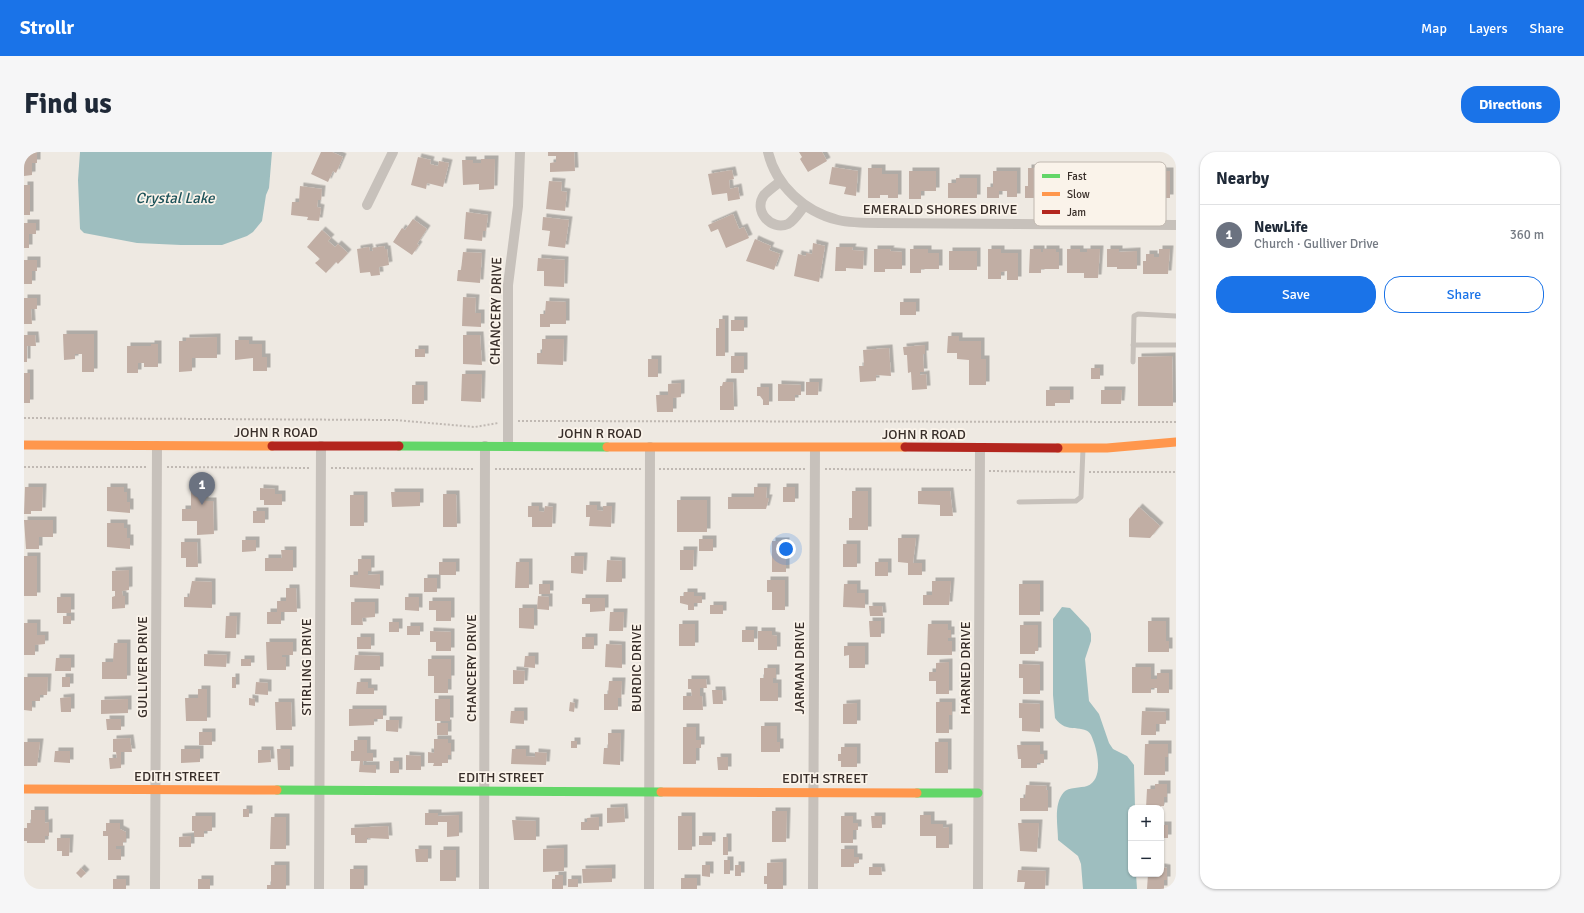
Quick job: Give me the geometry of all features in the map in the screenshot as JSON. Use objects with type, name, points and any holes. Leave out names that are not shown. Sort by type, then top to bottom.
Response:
[{"type":"main road","name":"JOHN R ROAD","points":[[24,445],[1083,448],[1123,447],[1176,442]]},
{"type":"main road","name":"EDITH STREET","points":[[24,790],[978,793]]},
{"type":"street","points":[[367,205],[393,152]]},
{"type":"street","name":"CHANCERY DRIVE","points":[[508,446],[508,285],[518,206],[520,152]]},
{"type":"street","name":"EMERALD SHORES DRIVE","points":[[768,152],[781,181],[787,189],[805,205],[830,218],[862,223],[1034,224]]},
{"type":"street","points":[[781,181],[764,195],[761,202],[761,209],[766,220],[775,225],[788,224],[805,205]]},
{"type":"street","name":"EMERALD SHORES DRIVE","points":[[1166,225],[1176,225]]},
{"type":"street","name":"GULLIVER DRIVE","points":[[155,889],[157,446]]},
{"type":"street","name":"STIRLING DRIVE","points":[[319,889],[322,446]]},
{"type":"street","name":"CHANCERY DRIVE","points":[[484,889],[485,446]]},
{"type":"street","name":"BURDIC DRIVE","points":[[649,889],[650,447]]},
{"type":"street","name":"JARMAN DRIVE","points":[[813,889],[815,448]]},
{"type":"street","name":"HARNED DRIVE","points":[[978,889],[980,448]]},
{"type":"lane","points":[[1133,362],[1134,316],[1138,314],[1176,316]]},
{"type":"lane","points":[[1133,344],[1176,345]]},
{"type":"lane","points":[[1019,502],[1076,502],[1081,497],[1083,448]]},
{"type":"path","points":[[24,418],[395,420],[475,427],[499,423]]},
{"type":"path","points":[[518,421],[1176,422]]},
{"type":"path","points":[[24,467],[146,467]]},
{"type":"path","points":[[168,467],[311,468]]},
{"type":"path","points":[[332,468],[475,469]]},
{"type":"path","points":[[496,469],[640,469]]},
{"type":"path","points":[[662,469],[805,469]]},
{"type":"path","points":[[826,469],[969,470]]},
{"type":"water","name":"Crystal Lake","points":[[80,152],[272,152],[269,188],[266,195],[262,221],[253,232],[247,236],[222,245],[137,243],[84,233],[80,229],[78,180]]},
{"type":"water","points":[[1062,607],[1070,608],[1089,628],[1091,641],[1085,659],[1089,701],[1099,714],[1109,743],[1113,749],[1127,756],[1134,765],[1135,805],[1128,805],[1128,877],[1136,877],[1137,889],[1083,889],[1081,864],[1078,856],[1058,840],[1057,809],[1061,797],[1066,790],[1087,786],[1093,782],[1098,770],[1098,763],[1091,735],[1084,730],[1064,726],[1055,718],[1053,695],[1053,619]]},
{"type":"building","points":[[24,152],[37,152],[37,163],[32,163],[32,175],[24,176]]},
{"type":"building","points":[[321,152],[332,152],[343,157],[336,173],[333,171],[328,182],[311,174]]},
{"type":"building","points":[[548,152],[574,152],[575,171],[550,172],[550,163],[556,162],[556,156],[548,156]]},
{"type":"building","points":[[799,152],[822,152],[827,161],[808,172],[800,159],[802,157]]},
{"type":"building","points":[[418,157],[431,160],[430,164],[438,166],[439,161],[449,163],[443,187],[427,183],[426,189],[411,185]]},
{"type":"building","points":[[481,159],[495,159],[494,189],[479,190],[479,184],[463,185],[462,160],[473,160],[473,163],[481,163]]},
{"type":"building","points":[[832,167],[858,171],[856,196],[844,194],[846,187],[829,184]]},
{"type":"building","points":[[868,168],[882,168],[882,174],[898,174],[898,198],[888,198],[888,195],[880,195],[880,198],[868,198]]},
{"type":"building","points":[[1028,168],[1034,168],[1034,198],[1025,198],[1025,186],[1028,186]]},
{"type":"building","points":[[732,170],[734,179],[729,180],[730,189],[738,187],[740,199],[728,201],[727,193],[712,195],[708,174]]},
{"type":"building","points":[[909,171],[936,171],[936,191],[921,191],[921,199],[909,199]]},
{"type":"building","points":[[993,171],[1017,171],[1017,197],[1007,197],[1007,191],[999,191],[999,198],[987,198],[987,187],[993,187]]},
{"type":"building","points":[[1166,171],[1170,171],[1170,198],[1166,198]]},
{"type":"building","points":[[956,178],[977,178],[977,198],[948,198],[948,183],[956,183]]},
{"type":"building","points":[[549,181],[562,182],[561,191],[567,192],[565,211],[546,209]]},
{"type":"building","points":[[24,185],[30,185],[30,215],[24,215]]},
{"type":"building","points":[[300,186],[322,189],[321,200],[318,200],[317,207],[321,208],[319,221],[307,220],[308,217],[291,215],[292,202],[299,202]]},
{"type":"building","points":[[466,212],[488,215],[486,231],[483,231],[482,241],[464,239]]},
{"type":"building","points":[[733,214],[739,229],[744,227],[749,238],[726,248],[718,229],[711,232],[708,225]]},
{"type":"building","points":[[543,217],[569,220],[565,248],[548,246],[550,231],[542,230]]},
{"type":"building","points":[[413,219],[427,229],[412,255],[393,242],[402,228],[405,230]]},
{"type":"building","points":[[24,223],[36,223],[36,234],[29,234],[29,248],[24,248]]},
{"type":"building","points":[[322,230],[331,238],[328,241],[335,247],[338,244],[348,253],[338,264],[336,262],[326,273],[315,263],[320,259],[307,247]]},
{"type":"building","points":[[755,239],[771,246],[769,250],[780,254],[774,270],[746,261]]},
{"type":"building","points":[[813,243],[825,246],[819,282],[794,276],[798,254],[806,256],[806,253],[812,254]]},
{"type":"building","points":[[384,246],[385,249],[387,249],[389,265],[379,267],[380,275],[371,276],[370,272],[360,273],[357,249],[369,247],[370,251],[373,251],[372,248]]},
{"type":"building","points":[[836,247],[853,247],[852,250],[864,251],[863,269],[846,268],[846,271],[835,271]]},
{"type":"building","points":[[874,249],[891,249],[890,251],[902,252],[902,269],[885,269],[885,272],[874,272]]},
{"type":"building","points":[[910,249],[928,249],[928,253],[939,253],[939,269],[921,269],[921,273],[910,273]]},
{"type":"building","points":[[988,249],[1001,249],[1001,253],[1018,253],[1018,280],[1007,280],[1007,271],[1001,272],[1001,279],[988,279]]},
{"type":"building","points":[[1030,249],[1041,249],[1041,252],[1043,252],[1043,249],[1056,249],[1056,252],[1059,252],[1059,269],[1041,269],[1041,273],[1029,273]]},
{"type":"building","points":[[1067,249],[1080,249],[1080,252],[1087,252],[1087,249],[1100,249],[1098,278],[1084,278],[1084,273],[1067,273]]},
{"type":"building","points":[[1107,249],[1119,249],[1119,252],[1137,251],[1137,269],[1117,269],[1117,267],[1107,267]]},
{"type":"building","points":[[1159,249],[1170,249],[1168,274],[1143,274],[1143,261],[1146,261],[1146,254],[1154,254],[1154,257],[1159,257]]},
{"type":"building","points":[[949,251],[977,251],[977,270],[949,270]]},
{"type":"building","points":[[463,252],[482,253],[480,283],[457,281],[458,270],[461,270]]},
{"type":"building","points":[[538,258],[565,260],[564,287],[544,286],[544,271],[537,271]]},
{"type":"building","points":[[24,260],[37,260],[37,271],[32,271],[32,284],[24,284]]},
{"type":"building","points":[[463,297],[476,298],[475,313],[481,313],[481,327],[462,326]]},
{"type":"building","points":[[24,298],[37,298],[37,309],[31,309],[32,324],[24,324]]},
{"type":"building","points":[[546,301],[566,302],[566,324],[550,324],[550,327],[540,327],[540,314],[545,314]]},
{"type":"building","points":[[900,302],[916,302],[916,315],[900,315]]},
{"type":"building","points":[[719,319],[725,319],[725,356],[716,356],[716,328],[719,328]]},
{"type":"building","points":[[731,320],[744,320],[744,331],[731,331]]},
{"type":"building","points":[[63,334],[94,334],[94,372],[82,372],[82,354],[75,354],[75,359],[64,360]]},
{"type":"building","points":[[24,335],[35,335],[36,346],[27,346],[27,362],[24,362]]},
{"type":"building","points":[[463,335],[480,335],[482,365],[463,364]]},
{"type":"building","points":[[948,336],[959,336],[959,341],[981,341],[981,359],[986,359],[986,385],[969,385],[969,360],[957,359],[957,353],[947,353]]},
{"type":"building","points":[[217,337],[217,358],[192,358],[192,371],[179,372],[179,341],[186,341],[186,338]]},
{"type":"building","points":[[542,339],[564,339],[563,365],[537,364],[537,353],[542,353]]},
{"type":"building","points":[[235,340],[249,340],[249,344],[262,344],[262,357],[267,357],[267,371],[253,371],[253,358],[235,360]]},
{"type":"building","points":[[151,344],[158,344],[158,367],[144,367],[144,363],[138,363],[138,373],[127,373],[127,346],[151,346]]},
{"type":"building","points":[[925,345],[925,354],[923,354],[924,372],[920,372],[920,375],[926,374],[927,389],[912,390],[911,372],[908,373],[907,355],[904,355],[903,347]]},
{"type":"building","points":[[889,348],[891,376],[876,375],[876,381],[860,382],[859,366],[864,366],[863,350]]},
{"type":"building","points":[[415,349],[425,349],[425,357],[415,357]]},
{"type":"building","points":[[731,356],[744,356],[744,373],[731,373]]},
{"type":"building","points":[[1172,356],[1173,406],[1138,406],[1138,357]]},
{"type":"building","points":[[648,359],[658,359],[658,377],[648,377]]},
{"type":"building","points":[[1091,368],[1100,368],[1100,379],[1091,379]]},
{"type":"building","points":[[24,373],[30,373],[30,403],[24,403]]},
{"type":"building","points":[[462,374],[482,374],[481,402],[461,401]]},
{"type":"building","points":[[723,382],[733,382],[734,410],[720,410],[720,386],[722,386]]},
{"type":"building","points":[[806,382],[819,382],[818,395],[806,395]]},
{"type":"building","points":[[681,383],[681,397],[673,398],[673,412],[657,412],[656,395],[668,395],[668,384]]},
{"type":"building","points":[[778,384],[801,385],[801,395],[795,395],[795,401],[778,401]]},
{"type":"building","points":[[412,385],[424,385],[424,404],[412,404]]},
{"type":"building","points":[[757,387],[769,387],[769,405],[763,405],[763,400],[760,396],[757,396]]},
{"type":"building","points":[[1046,390],[1070,390],[1070,403],[1055,403],[1055,406],[1046,406]]},
{"type":"building","points":[[1101,390],[1122,390],[1121,404],[1101,404]]},
{"type":"building","points":[[191,479],[205,479],[205,501],[213,501],[214,534],[197,535],[197,521],[182,521],[182,509],[191,509]]},
{"type":"building","points":[[25,487],[43,487],[42,511],[31,511],[31,514],[24,514]]},
{"type":"building","points":[[107,487],[124,487],[124,492],[127,492],[127,502],[130,502],[130,513],[107,511]]},
{"type":"building","points":[[754,487],[767,487],[766,498],[769,498],[766,509],[728,509],[728,497],[754,497]]},
{"type":"building","points":[[783,487],[795,487],[795,502],[783,502]]},
{"type":"building","points":[[260,488],[275,489],[275,494],[282,494],[282,505],[264,505],[264,500],[260,500]]},
{"type":"building","points":[[852,491],[868,491],[868,530],[849,530],[849,518],[852,518]]},
{"type":"building","points":[[918,491],[950,491],[953,516],[940,516],[940,505],[918,504]]},
{"type":"building","points":[[391,492],[420,492],[420,506],[392,507]]},
{"type":"building","points":[[443,494],[456,494],[457,527],[443,527]]},
{"type":"building","points":[[350,495],[364,495],[364,526],[350,526]]},
{"type":"building","points":[[677,500],[707,500],[707,532],[677,532]]},
{"type":"building","points":[[586,505],[597,505],[597,510],[603,511],[603,506],[612,506],[611,527],[589,526],[590,517],[586,517]]},
{"type":"building","points":[[528,506],[539,506],[539,511],[544,512],[545,506],[553,507],[552,527],[532,527],[532,517],[528,517]]},
{"type":"building","points":[[1139,507],[1160,526],[1150,538],[1129,537],[1129,519]]},
{"type":"building","points":[[253,511],[265,511],[265,523],[253,523]]},
{"type":"building","points":[[24,520],[53,520],[53,537],[39,537],[39,549],[26,549]]},
{"type":"building","points":[[107,523],[124,523],[124,528],[127,528],[127,538],[130,538],[130,549],[107,547]]},
{"type":"building","points":[[898,538],[916,538],[913,563],[922,563],[922,575],[908,575],[908,563],[898,562]]},
{"type":"building","points":[[699,539],[713,539],[713,551],[699,551]]},
{"type":"building","points":[[242,540],[256,540],[256,551],[242,552]]},
{"type":"building","points":[[772,541],[786,541],[786,572],[772,572]]},
{"type":"building","points":[[181,542],[197,542],[198,567],[186,567],[186,558],[181,558]]},
{"type":"building","points":[[843,544],[857,544],[857,567],[843,567]]},
{"type":"building","points":[[281,550],[293,550],[293,571],[265,571],[265,558],[282,558]]},
{"type":"building","points":[[680,550],[694,550],[693,570],[680,570]]},
{"type":"building","points":[[24,556],[37,556],[37,596],[24,596]]},
{"type":"building","points":[[571,556],[584,556],[583,574],[571,573]]},
{"type":"building","points":[[358,559],[371,559],[371,571],[368,571],[368,575],[380,574],[380,589],[350,587],[350,575],[358,575]]},
{"type":"building","points":[[607,560],[622,561],[622,582],[606,582]]},
{"type":"building","points":[[439,562],[456,562],[456,575],[439,575]]},
{"type":"building","points":[[516,562],[529,562],[529,588],[515,588]]},
{"type":"building","points":[[875,562],[888,562],[888,576],[875,576]]},
{"type":"building","points":[[129,570],[129,590],[122,591],[123,596],[125,596],[125,608],[112,609],[112,597],[115,596],[115,591],[112,591],[112,571]]},
{"type":"building","points":[[424,578],[437,578],[437,592],[424,592]]},
{"type":"building","points":[[767,580],[785,580],[785,610],[772,610],[772,592],[767,592]]},
{"type":"building","points":[[192,581],[212,582],[212,608],[184,607],[184,597],[189,597]]},
{"type":"building","points":[[932,581],[951,581],[949,605],[923,605],[923,595],[932,595]]},
{"type":"building","points":[[539,584],[550,584],[550,594],[539,594]]},
{"type":"building","points":[[844,584],[857,584],[857,593],[865,593],[865,608],[843,607]]},
{"type":"building","points":[[1019,584],[1040,584],[1040,615],[1019,615]]},
{"type":"building","points":[[286,588],[296,588],[297,612],[281,612],[281,624],[267,624],[267,612],[277,612],[277,601],[286,601]]},
{"type":"building","points":[[684,592],[694,592],[694,596],[702,596],[702,603],[694,603],[694,610],[688,610],[688,605],[680,603],[680,596],[684,596]]},
{"type":"building","points":[[538,596],[549,597],[549,610],[537,609]]},
{"type":"building","points":[[57,597],[71,597],[71,613],[57,613]]},
{"type":"building","points":[[405,597],[419,597],[419,611],[405,610]]},
{"type":"building","points":[[582,598],[605,598],[605,611],[590,612],[590,604],[582,604]]},
{"type":"building","points":[[429,601],[451,601],[451,621],[436,621],[436,610],[429,610]]},
{"type":"building","points":[[351,602],[375,602],[375,617],[362,618],[363,625],[351,625]]},
{"type":"building","points":[[710,605],[723,605],[723,614],[710,614]]},
{"type":"building","points":[[869,606],[882,606],[883,616],[870,616]]},
{"type":"building","points":[[519,608],[534,608],[534,629],[519,628]]},
{"type":"building","points":[[610,612],[624,612],[623,631],[609,631]]},
{"type":"building","points":[[63,616],[71,616],[71,624],[63,624]]},
{"type":"building","points":[[226,616],[237,616],[236,638],[225,638]]},
{"type":"building","points":[[869,621],[881,621],[881,637],[870,637]]},
{"type":"building","points":[[1148,621],[1166,621],[1166,641],[1169,641],[1169,652],[1148,652]]},
{"type":"building","points":[[389,622],[399,622],[399,632],[389,632]]},
{"type":"building","points":[[24,623],[37,623],[37,635],[45,635],[45,644],[35,645],[35,655],[24,655]]},
{"type":"building","points":[[679,624],[695,624],[695,646],[679,646]]},
{"type":"building","points":[[928,624],[948,624],[948,630],[951,630],[951,638],[948,638],[948,641],[952,641],[952,655],[927,655]]},
{"type":"building","points":[[1020,625],[1038,625],[1038,651],[1035,651],[1035,654],[1020,654]]},
{"type":"building","points":[[407,626],[420,626],[420,635],[407,635]]},
{"type":"building","points":[[742,630],[754,630],[754,642],[742,642]]},
{"type":"building","points":[[430,631],[451,632],[451,651],[436,651],[436,642],[430,642]]},
{"type":"building","points":[[758,631],[772,631],[772,635],[777,636],[777,650],[758,650]]},
{"type":"building","points":[[357,637],[371,637],[371,649],[357,649]]},
{"type":"building","points":[[582,637],[594,637],[594,649],[582,649]]},
{"type":"building","points":[[266,642],[293,642],[293,655],[282,655],[282,657],[286,657],[286,670],[267,670]]},
{"type":"building","points":[[114,643],[127,643],[127,679],[102,679],[102,662],[113,662]]},
{"type":"building","points":[[606,644],[622,645],[622,668],[605,667]]},
{"type":"building","points":[[844,646],[865,646],[865,668],[849,668],[849,655],[844,656]]},
{"type":"building","points":[[204,654],[227,655],[226,667],[204,666]]},
{"type":"building","points":[[355,655],[380,656],[380,670],[354,670]]},
{"type":"building","points":[[525,656],[535,656],[535,668],[524,667]]},
{"type":"building","points":[[56,658],[71,658],[71,671],[55,671]]},
{"type":"building","points":[[241,659],[251,659],[251,666],[241,666]]},
{"type":"building","points":[[428,659],[451,659],[451,679],[448,679],[448,693],[434,693],[434,676],[428,676]]},
{"type":"building","points":[[949,662],[949,694],[936,694],[936,681],[929,681],[929,672],[936,672],[936,663]]},
{"type":"building","points":[[1019,664],[1040,665],[1040,694],[1023,694],[1023,678],[1019,678]]},
{"type":"building","points":[[1132,667],[1151,667],[1151,679],[1157,679],[1157,673],[1169,673],[1169,693],[1157,693],[1157,688],[1151,688],[1151,693],[1132,693]]},
{"type":"building","points":[[764,668],[776,668],[776,678],[773,678],[773,683],[778,683],[778,701],[760,701],[760,678],[764,678]]},
{"type":"building","points":[[513,670],[525,671],[524,684],[513,684]]},
{"type":"building","points":[[24,677],[48,677],[47,695],[40,695],[40,701],[32,701],[32,711],[24,710]]},
{"type":"building","points":[[62,677],[70,677],[70,687],[62,687]]},
{"type":"building","points":[[232,677],[236,677],[236,688],[232,688]]},
{"type":"building","points":[[688,679],[706,679],[707,688],[700,688],[703,710],[683,710],[683,696],[692,696],[691,689],[688,689]]},
{"type":"building","points":[[609,681],[622,681],[621,698],[618,698],[618,710],[604,710],[604,694],[608,694]]},
{"type":"building","points":[[256,682],[268,683],[268,695],[255,694]]},
{"type":"building","points":[[357,682],[368,682],[368,688],[374,688],[374,694],[356,694]]},
{"type":"building","points":[[198,689],[207,689],[207,721],[186,721],[185,698],[198,698]]},
{"type":"building","points":[[712,690],[722,690],[723,704],[713,704]]},
{"type":"building","points":[[71,697],[71,712],[61,712],[60,698]]},
{"type":"building","points":[[249,698],[255,699],[255,706],[249,705]]},
{"type":"building","points":[[128,699],[128,713],[101,714],[101,700]]},
{"type":"building","points":[[435,699],[450,699],[450,721],[435,721]]},
{"type":"building","points":[[275,702],[291,702],[292,730],[276,730]]},
{"type":"building","points":[[570,702],[575,703],[574,712],[569,711]]},
{"type":"building","points":[[936,702],[952,702],[952,715],[949,715],[949,733],[936,733]]},
{"type":"building","points":[[857,703],[857,724],[843,724],[843,704]]},
{"type":"building","points":[[1019,703],[1040,704],[1040,732],[1022,731],[1022,718],[1019,718]]},
{"type":"building","points":[[349,709],[383,709],[383,719],[374,719],[374,725],[349,726]]},
{"type":"building","points":[[511,711],[524,711],[524,724],[510,723]]},
{"type":"building","points":[[1142,711],[1166,712],[1166,724],[1156,724],[1156,735],[1141,735]]},
{"type":"building","points":[[106,719],[121,719],[121,730],[107,730]]},
{"type":"building","points":[[386,720],[399,720],[398,732],[386,731]]},
{"type":"building","points":[[437,723],[448,723],[448,735],[437,735]]},
{"type":"building","points":[[761,726],[777,726],[777,742],[780,742],[780,752],[761,752]]},
{"type":"building","points":[[683,727],[696,727],[696,740],[701,740],[701,748],[696,748],[696,764],[683,764]]},
{"type":"building","points":[[199,732],[212,732],[212,745],[199,745]]},
{"type":"building","points":[[608,733],[621,733],[620,765],[603,764],[604,748],[608,748]]},
{"type":"building","points":[[130,738],[132,752],[121,752],[121,768],[110,769],[109,758],[117,758],[116,752],[113,752],[113,739]]},
{"type":"building","points":[[434,739],[448,739],[448,743],[451,743],[451,755],[448,755],[448,763],[442,763],[442,766],[433,766],[434,763],[428,763],[428,752],[434,753]]},
{"type":"building","points":[[354,740],[367,740],[367,753],[373,753],[373,761],[363,761],[363,765],[376,765],[376,773],[359,772],[360,761],[351,761],[351,751],[354,751]]},
{"type":"building","points":[[571,741],[577,741],[577,748],[571,748]]},
{"type":"building","points":[[24,742],[40,742],[37,766],[24,766]]},
{"type":"building","points":[[935,742],[948,742],[948,773],[935,773]]},
{"type":"building","points":[[1145,744],[1168,744],[1168,757],[1165,757],[1165,775],[1144,775]]},
{"type":"building","points":[[1017,745],[1040,745],[1040,754],[1044,754],[1044,763],[1037,763],[1037,768],[1021,768],[1021,759],[1018,759]]},
{"type":"building","points":[[841,747],[857,747],[857,767],[841,767],[841,761],[838,761],[838,754],[841,754]]},
{"type":"building","points":[[181,749],[200,749],[200,762],[181,763]]},
{"type":"building","points":[[277,749],[290,749],[290,770],[278,770]]},
{"type":"building","points":[[512,749],[526,749],[526,756],[535,757],[535,752],[547,753],[546,765],[511,764]]},
{"type":"building","points":[[258,750],[270,750],[271,762],[258,763]]},
{"type":"building","points":[[55,751],[70,751],[70,763],[54,762]]},
{"type":"building","points":[[406,755],[421,756],[421,770],[406,770]]},
{"type":"building","points":[[717,757],[728,757],[728,770],[718,770]]},
{"type":"building","points":[[390,761],[399,761],[399,773],[390,773]]},
{"type":"building","points":[[1155,784],[1167,784],[1167,797],[1164,797],[1164,805],[1146,805],[1147,789],[1155,789]]},
{"type":"building","points":[[1026,785],[1047,786],[1048,811],[1020,811],[1020,798],[1025,798]]},
{"type":"building","points":[[624,807],[625,822],[607,823],[607,808]]},
{"type":"building","points":[[243,809],[249,809],[249,817],[243,817]]},
{"type":"building","points":[[31,810],[45,810],[45,823],[49,822],[49,836],[45,836],[45,843],[27,843],[27,841],[24,841],[24,828],[27,828],[27,823],[31,823]]},
{"type":"building","points":[[772,811],[787,811],[786,842],[772,842]]},
{"type":"building","points":[[425,813],[438,813],[438,816],[459,815],[459,836],[447,837],[447,822],[438,822],[438,825],[425,825]]},
{"type":"building","points":[[920,815],[931,815],[931,824],[943,824],[943,828],[949,827],[949,848],[936,848],[936,836],[920,836]]},
{"type":"building","points":[[192,816],[212,816],[212,831],[204,831],[204,837],[194,837],[194,831],[192,831]]},
{"type":"building","points":[[678,816],[692,816],[692,850],[678,850]]},
{"type":"building","points":[[841,816],[853,816],[853,823],[858,823],[858,830],[853,830],[853,843],[841,843]]},
{"type":"building","points":[[871,816],[882,816],[882,828],[872,828]]},
{"type":"building","points":[[271,817],[286,817],[286,849],[270,849]]},
{"type":"building","points":[[599,817],[599,830],[581,830],[581,822],[587,822],[587,818]]},
{"type":"building","points":[[512,820],[536,821],[536,840],[514,840]]},
{"type":"building","points":[[106,823],[120,823],[120,829],[126,832],[126,842],[123,842],[123,846],[116,846],[116,849],[121,849],[121,860],[108,860],[108,836],[103,836],[103,831],[106,831]]},
{"type":"building","points":[[1018,823],[1039,823],[1037,852],[1020,851]]},
{"type":"building","points":[[1164,825],[1168,825],[1168,838],[1164,838]]},
{"type":"building","points":[[388,826],[389,839],[367,838],[367,843],[355,843],[355,835],[351,835],[351,828]]},
{"type":"building","points":[[191,836],[191,847],[179,847],[179,837]]},
{"type":"building","points":[[699,836],[712,836],[712,845],[699,845]]},
{"type":"building","points":[[723,837],[728,837],[728,855],[723,855]]},
{"type":"building","points":[[57,838],[70,838],[69,856],[62,856],[62,851],[57,851]]},
{"type":"building","points":[[564,848],[564,871],[543,872],[543,849]]},
{"type":"building","points":[[415,849],[428,849],[428,862],[416,862]]},
{"type":"building","points":[[841,849],[854,849],[854,857],[859,857],[859,863],[854,863],[854,867],[841,867]]},
{"type":"building","points":[[440,850],[456,850],[456,881],[440,881]]},
{"type":"building","points":[[724,860],[730,860],[730,874],[724,874]]},
{"type":"building","points":[[783,862],[783,889],[767,889],[767,884],[764,884],[764,876],[767,876],[767,863]]},
{"type":"building","points":[[271,865],[286,865],[286,889],[267,889],[267,885],[271,885]]},
{"type":"building","points":[[702,865],[710,865],[710,877],[702,876]]},
{"type":"building","points":[[735,865],[741,865],[741,876],[735,876]]},
{"type":"building","points":[[869,867],[881,867],[882,875],[869,875]]},
{"type":"building","points":[[81,868],[86,873],[81,878],[76,873]]},
{"type":"building","points":[[612,868],[612,882],[583,883],[582,869]]},
{"type":"building","points":[[1164,868],[1167,868],[1167,880],[1164,880],[1164,889],[1147,889],[1148,877],[1164,877]]},
{"type":"building","points":[[350,869],[364,869],[364,889],[350,889]]},
{"type":"building","points":[[1018,870],[1046,871],[1045,889],[1024,889],[1025,882],[1017,882]]},
{"type":"building","points":[[555,875],[563,875],[563,889],[552,889],[552,879],[555,879]]},
{"type":"building","points":[[681,878],[697,878],[697,889],[681,889]]},
{"type":"building","points":[[113,879],[126,879],[126,889],[113,889]]},
{"type":"building","points":[[198,879],[210,879],[210,889],[198,889]]},
{"type":"building","points":[[568,879],[578,879],[578,887],[568,887]]},
{"type":"traffic: fast","points":[[399,446],[607,447]]},
{"type":"traffic: fast","points":[[277,790],[661,792]]},
{"type":"traffic: fast","points":[[917,793],[978,793]]},
{"type":"traffic: slow","points":[[1058,448],[1107,448],[1176,442]]},
{"type":"traffic: slow","points":[[24,445],[272,446]]},
{"type":"traffic: slow","points":[[607,447],[905,447]]},
{"type":"traffic: slow","points":[[24,789],[277,790]]},
{"type":"traffic: slow","points":[[661,792],[917,793]]},
{"type":"traffic: jam","points":[[272,446],[399,446]]},
{"type":"traffic: jam","points":[[905,447],[1058,448]]},
{"type":"place","name":"NewLife","points":[[202,505]]}]
